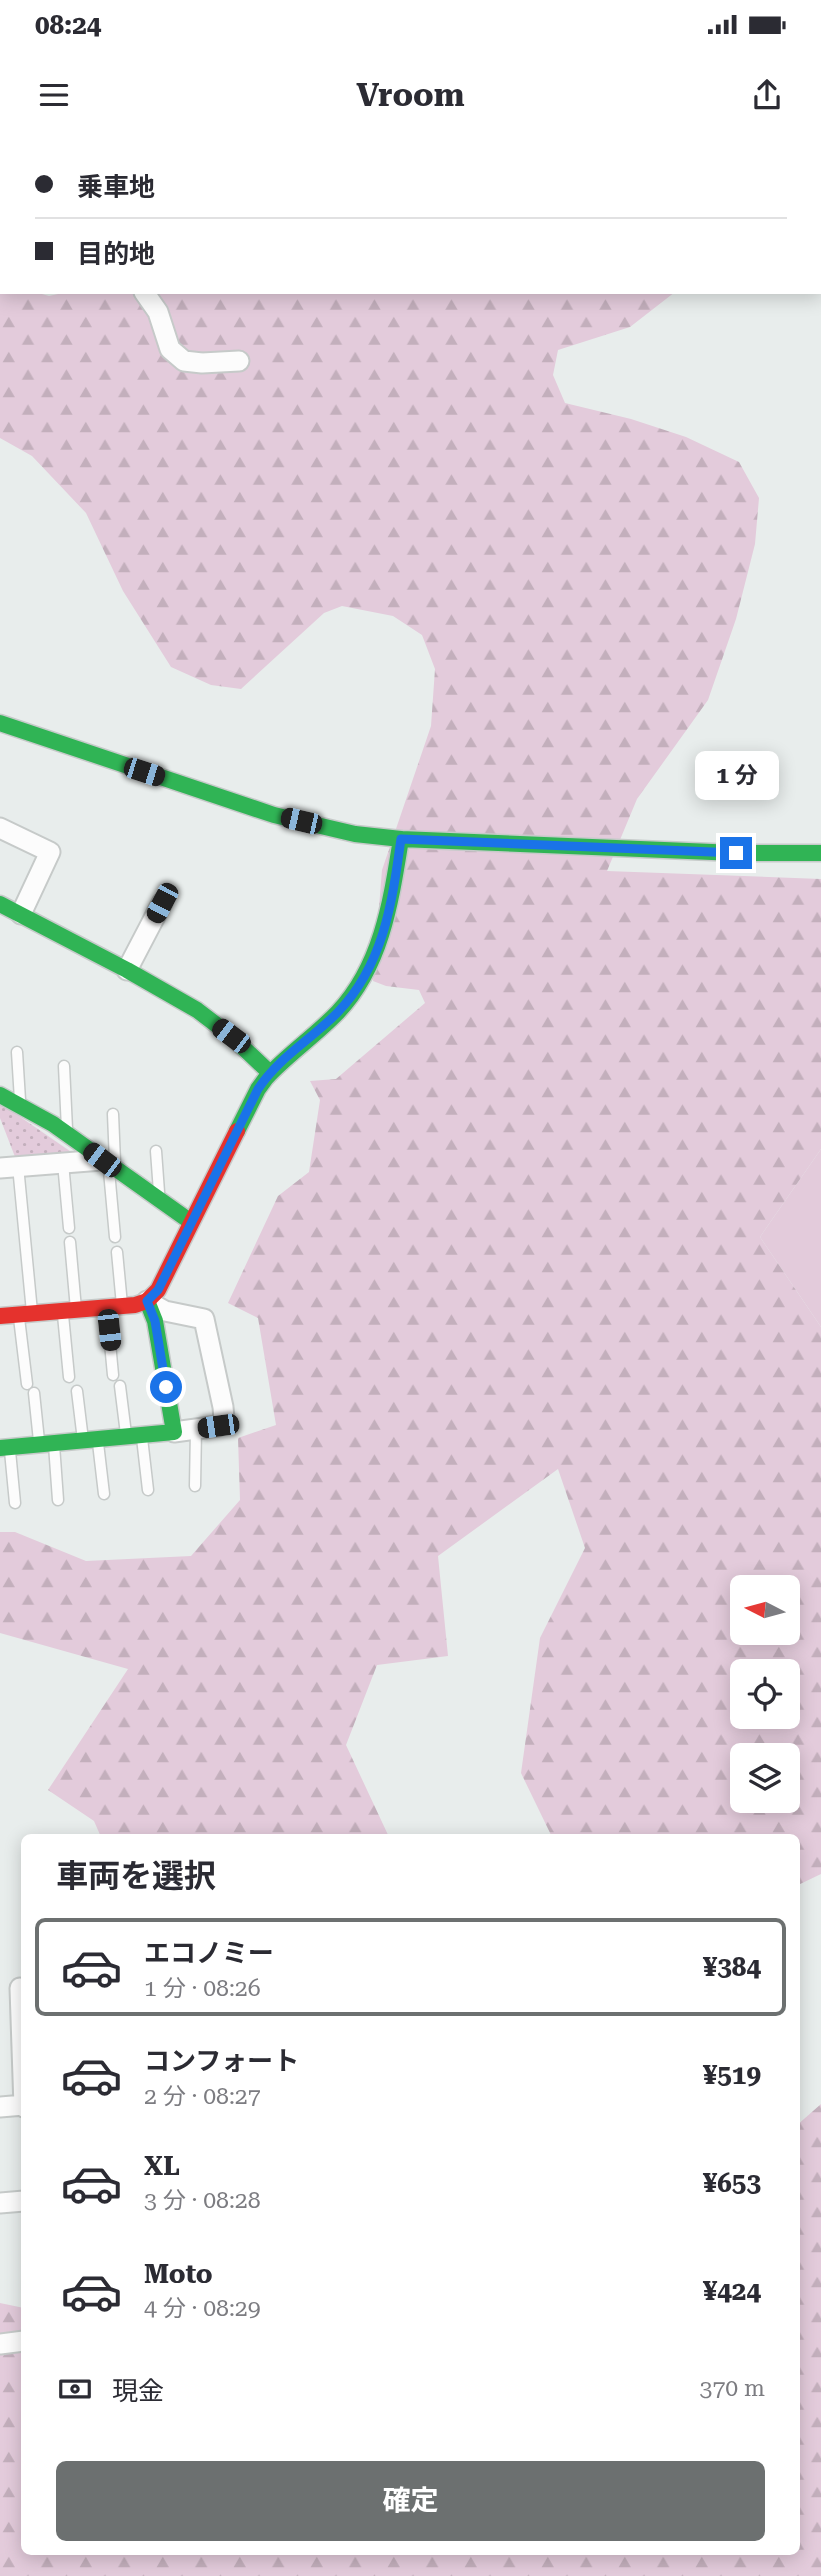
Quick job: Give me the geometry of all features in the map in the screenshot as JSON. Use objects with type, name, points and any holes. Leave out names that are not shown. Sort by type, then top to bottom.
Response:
[{"type":"street","points":[[146,294],[159,312],[170,349],[184,361],[239,361]]},
{"type":"street","points":[[0,723],[274,815],[355,834],[401,839],[736,853],[821,853]]},
{"type":"street","points":[[0,828],[50,852],[21,914]]},
{"type":"street","points":[[0,1316],[114,1307],[147,1301],[158,1290],[269,1072],[338,1012],[358,987],[377,955],[389,910],[401,839]]},
{"type":"street","points":[[127,970],[162,903]]},
{"type":"street","points":[[0,904],[197,1010],[231,1036],[269,1072]]},
{"type":"street","points":[[0,1095],[68,1134],[191,1222]]},
{"type":"street","points":[[9,1167],[64,1163],[109,1165]]},
{"type":"street","points":[[5,1447],[218,1426],[224,1419],[204,1319],[165,1311],[147,1301]]},
{"type":"street","points":[[147,1301],[155,1321],[174,1432]]},
{"type":"street","points":[[0,1991],[21,1986]]},
{"type":"street","points":[[0,2107],[21,2106]]},
{"type":"street","points":[[0,2203],[21,2201]]},
{"type":"street","points":[[0,2344],[21,2342]]},
{"type":"lane","points":[[17,1052],[20,1106]]},
{"type":"lane","points":[[64,1066],[68,1134]]},
{"type":"lane","points":[[113,1114],[109,1165],[115,1237]]},
{"type":"lane","points":[[156,1151],[159,1200]]},
{"type":"lane","points":[[64,1163],[69,1228]]},
{"type":"lane","points":[[9,1167],[26,1314],[27,1384]]},
{"type":"lane","points":[[69,1377],[70,1242]]},
{"type":"lane","points":[[113,1375],[117,1252]]},
{"type":"lane","points":[[120,1386],[148,1490]]},
{"type":"lane","points":[[78,1391],[103,1494]]},
{"type":"lane","points":[[34,1393],[58,1500]]},
{"type":"lane","points":[[195,1486],[196,1429]]},
{"type":"lane","points":[[5,1447],[15,1503]]},
{"type":"green space","points":[[0,294],[672,294],[630,327],[558,350],[553,375],[565,403],[631,419],[686,437],[739,462],[759,498],[755,544],[736,619],[708,700],[637,799],[607,871],[821,879],[821,1149],[760,1237],[821,1327],[821,1874],[800,1884],[800,1834],[551,1834],[521,1773],[540,1638],[585,1548],[558,1469],[438,1556],[448,1656],[377,1665],[346,1745],[388,1834],[100,1834],[94,1821],[48,1790],[128,1669],[0,1633],[0,1532],[15,1532],[86,1561],[191,1556],[240,1500],[238,1438],[276,1425],[258,1318],[228,1303],[278,1196],[309,1172],[320,1100],[310,1081],[336,1079],[425,1003],[419,990],[386,986],[373,981],[382,870],[431,726],[435,669],[422,635],[393,616],[342,606],[324,613],[241,689],[211,685],[171,667],[123,591],[86,513],[32,456],[0,438]]},
{"type":"green space","points":[[0,1103],[80,1158],[17,1162],[0,1118]]},
{"type":"green space","points":[[821,1149],[821,1327],[760,1237]]},
{"type":"green space","points":[[821,2104],[821,2576],[0,2576],[0,2303],[21,2307],[21,2555],[800,2555],[800,2122]]},
{"type":"traffic: fast","points":[[0,723],[274,815],[355,834],[401,839],[736,853],[821,853]]},
{"type":"traffic: fast","points":[[237,1131],[266,1078],[338,1012],[365,974],[375,953],[388,909],[401,839]]},
{"type":"traffic: fast","points":[[0,904],[197,1010],[231,1036],[269,1072]]},
{"type":"traffic: fast","points":[[0,1095],[53,1124],[191,1222]]},
{"type":"traffic: fast","points":[[0,1448],[174,1432],[155,1321],[147,1301]]},
{"type":"traffic: jam","points":[[0,1316],[135,1305],[147,1301],[158,1290],[237,1131]]},
{"type":"route","points":[[166,1387],[155,1321],[147,1301],[158,1290],[269,1072],[338,1012],[358,987],[377,955],[389,910],[401,839],[736,853]]}]
